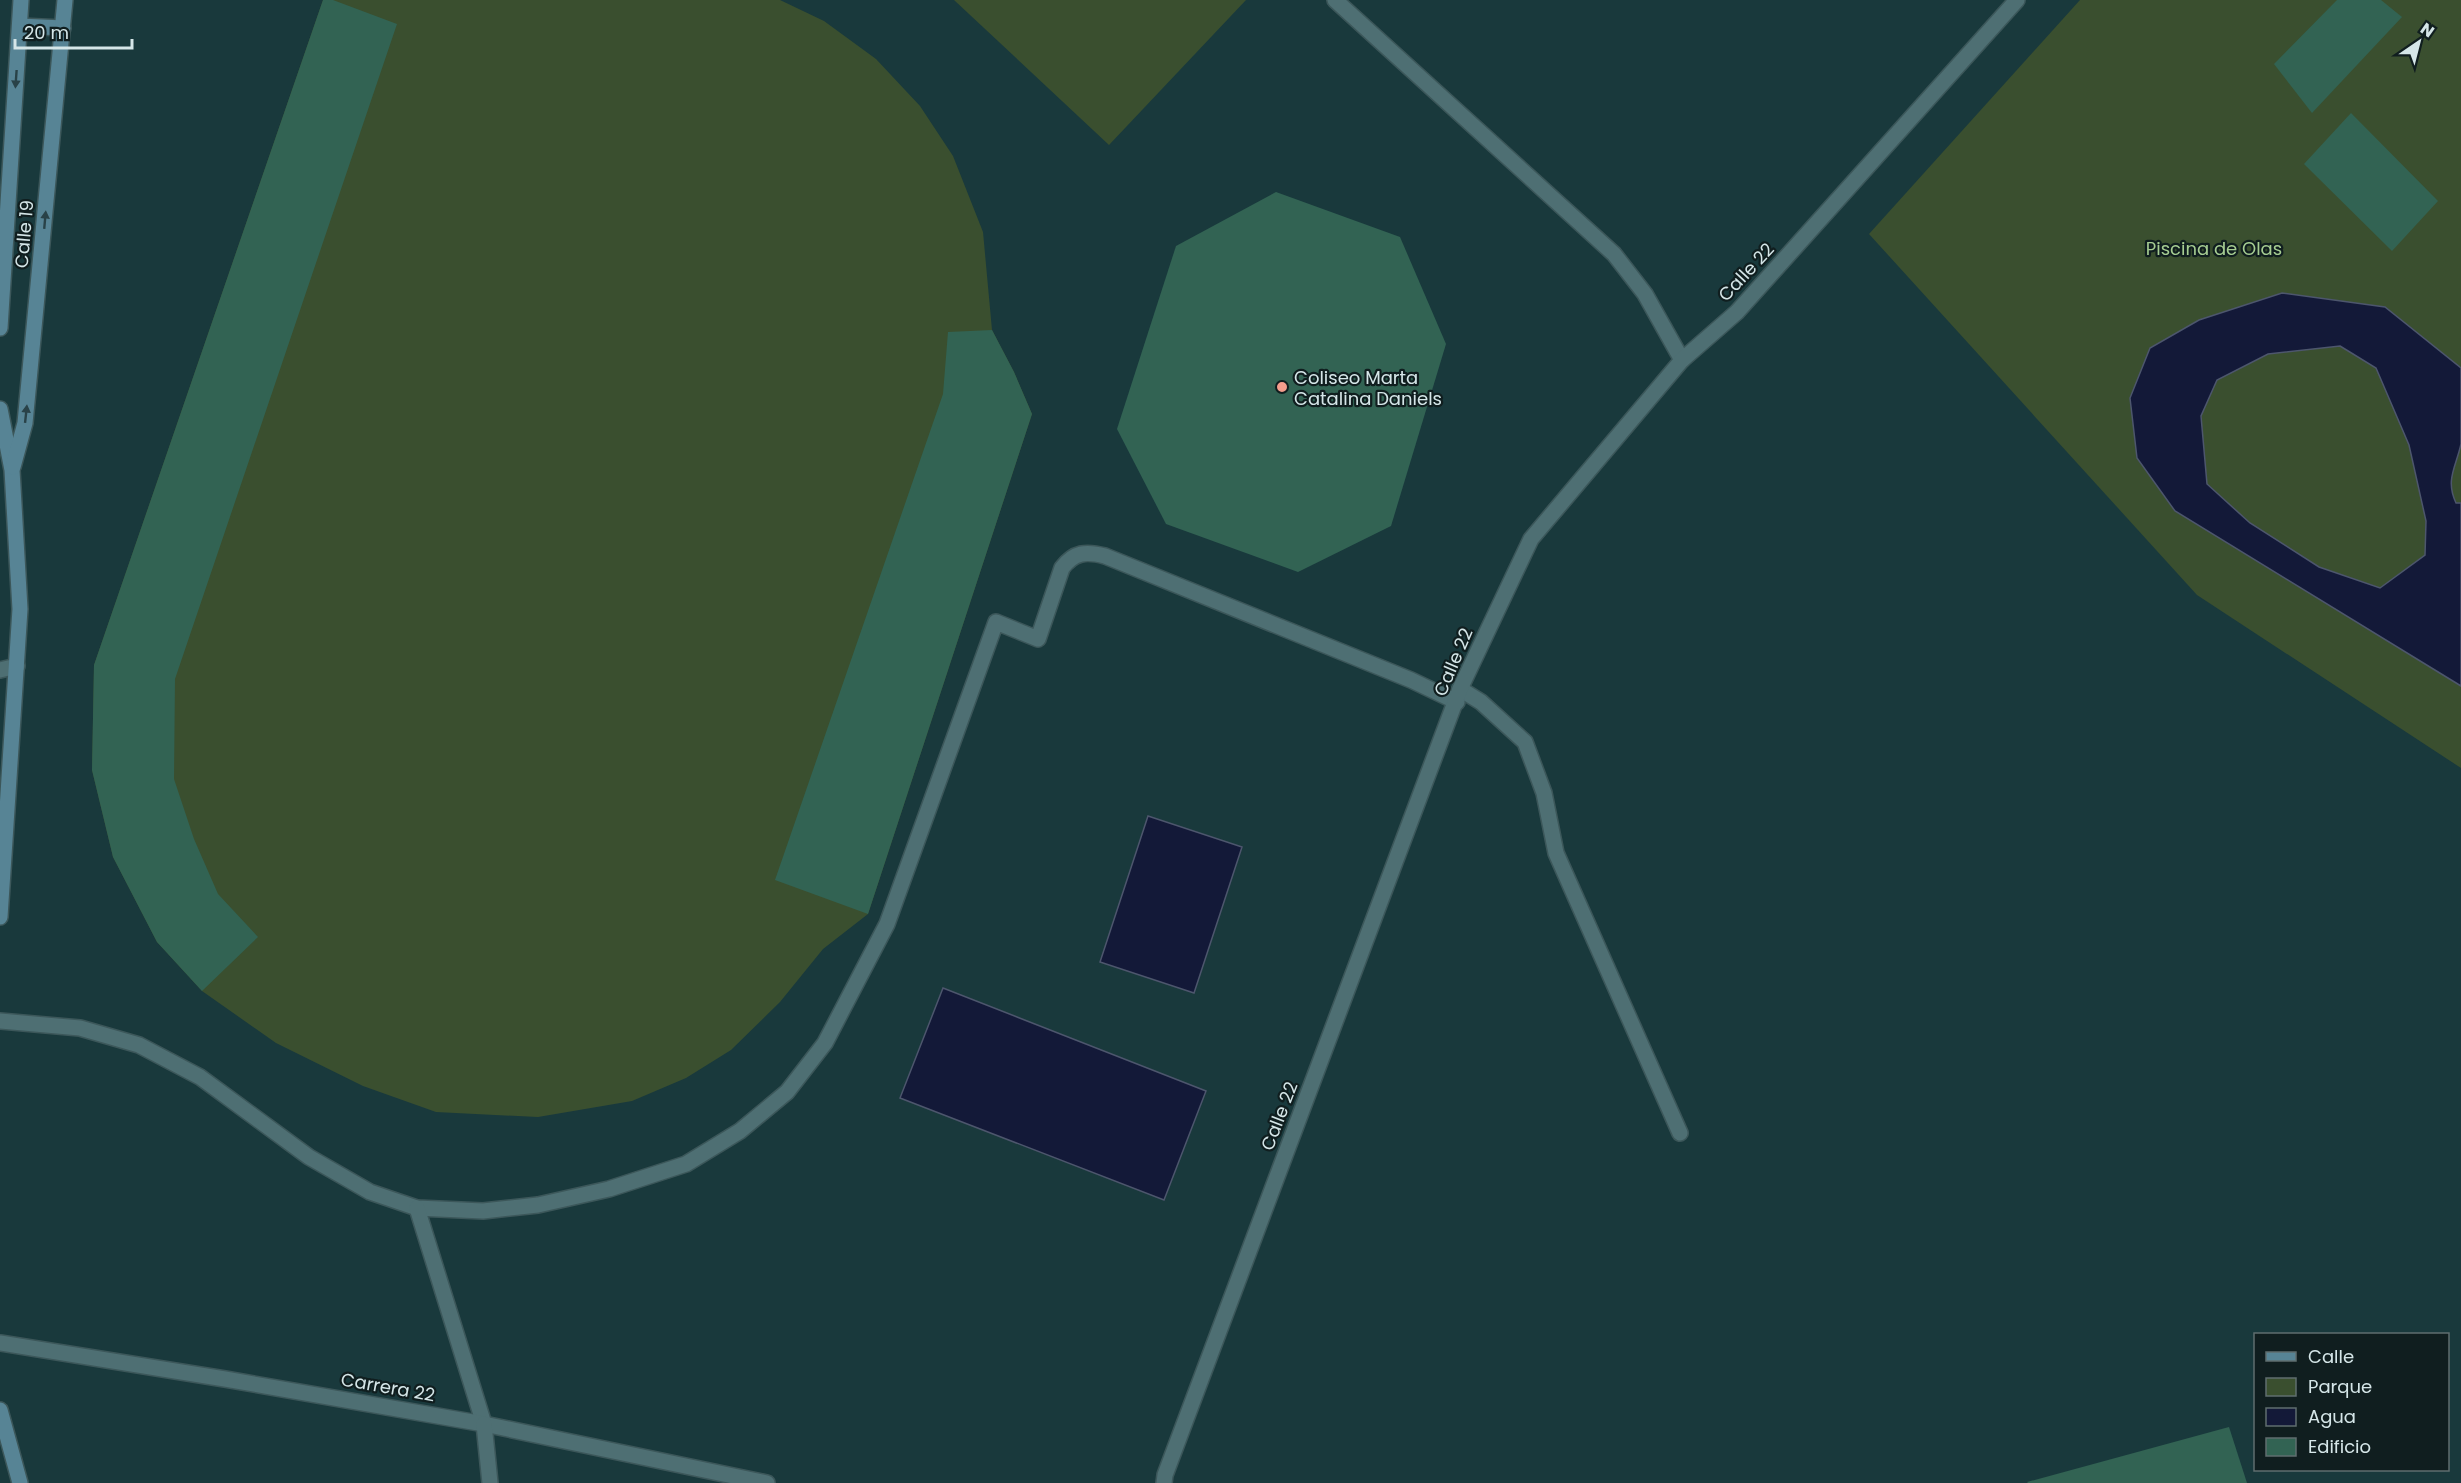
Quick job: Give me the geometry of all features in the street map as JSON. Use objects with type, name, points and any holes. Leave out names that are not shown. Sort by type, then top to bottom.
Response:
[{"type":"street","name":"Calle 19","points":[[0,328],[21,0]]},
{"type":"street","name":"Calle 19","points":[[12,470],[26,423],[65,0]]},
{"type":"street","points":[[1335,0],[1614,254],[1645,294],[1682,360]]},
{"type":"street","name":"Calle 22","points":[[1164,1483],[1169,1464],[1458,695],[1531,540],[1682,360],[1737,312],[2017,0]]},
{"type":"street","points":[[20,26],[63,28]]},
{"type":"street","name":"Calle 19","points":[[0,409],[12,470],[20,609],[5,768],[0,917]]},
{"type":"street","points":[[0,1021],[80,1028],[139,1045],[200,1077],[309,1157],[370,1192],[417,1208],[483,1211],[538,1205],[609,1189],[686,1164],[740,1131],[788,1092],[825,1043],[887,924],[996,622],[1038,639],[1062,568],[1068,560],[1078,554],[1090,552],[1105,556],[1411,680],[1481,702],[1525,742],[1544,793],[1556,853],[1680,1133]]},
{"type":"street","points":[[0,670],[16,666]]},
{"type":"street","points":[[417,1208],[484,1424],[490,1483]]},
{"type":"street","name":"Carrera 22","points":[[0,1343],[484,1424],[767,1483]]},
{"type":"street","points":[[0,1410],[20,1483]]},
{"type":"green space","points":[[323,0],[780,0],[824,21],[876,59],[920,106],[953,156],[983,232],[992,330],[1014,372],[1032,414],[868,914],[823,949],[780,1002],[731,1050],[686,1078],[632,1101],[538,1117],[436,1112],[363,1086],[276,1043],[202,991],[157,942],[113,857],[92,770],[94,665]]},
{"type":"green space","points":[[954,0],[1246,0],[1109,145]]},
{"type":"green space","name":"Piscina de Olas","points":[[2080,0],[2461,0],[2461,768],[2197,595],[1869,234]]},
{"type":"water","points":[[2282,293],[2385,307],[2461,368],[2461,444],[2451,487],[2456,503],[2461,503],[2461,686],[2175,511],[2137,458],[2130,398],[2150,348],[2199,320]],"holes":[[[2340,346],[2376,368],[2409,445],[2426,521],[2425,555],[2380,588],[2319,567],[2250,523],[2207,484],[2201,416],[2217,380],[2268,354]]]},
{"type":"water","points":[[1148,816],[1242,847],[1194,993],[1100,962]]},
{"type":"water","points":[[943,988],[1206,1091],[1164,1200],[900,1098]]},
{"type":"building","points":[[323,0],[333,0],[397,24],[175,679],[174,779],[194,839],[218,894],[258,937],[202,991],[157,942],[113,857],[92,770],[94,665]]},
{"type":"building","points":[[2337,0],[2381,0],[2402,17],[2312,113],[2274,64]]},
{"type":"building","points":[[2351,113],[2438,201],[2392,251],[2304,164]]},
{"type":"building","name":"Coliseo Marta Catalina Daniels","points":[[1276,192],[1400,237],[1446,344],[1391,526],[1298,572],[1166,524],[1117,429],[1176,246]]},
{"type":"building","points":[[992,330],[1014,372],[1032,414],[868,914],[775,880],[943,394],[948,332]]},
{"type":"building","points":[[2229,1427],[2247,1483],[2027,1482]]},
{"type":"place","name":"Coliseo Marta Catalina Daniels","points":[[1282,387]]}]
